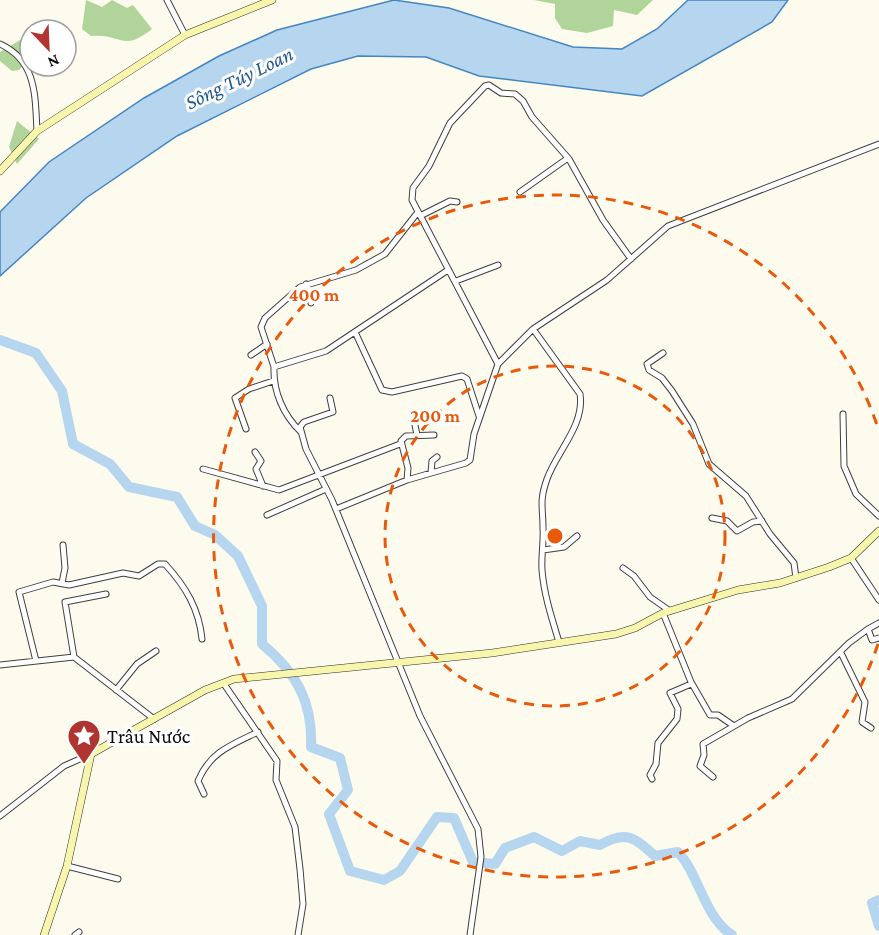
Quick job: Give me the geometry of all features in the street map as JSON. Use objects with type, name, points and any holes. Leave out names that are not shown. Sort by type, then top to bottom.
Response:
[{"type":"street","points":[[167,0],[184,35]]},
{"type":"street","points":[[0,171],[37,131],[184,35],[272,0]]},
{"type":"street","points":[[0,44],[20,58],[29,68],[37,105],[37,131]]},
{"type":"street","points":[[498,364],[412,200],[413,188],[429,166],[450,123],[487,85],[501,93],[520,97],[532,117],[568,158],[603,220],[631,259]]},
{"type":"street","points":[[336,509],[407,480],[449,470],[470,460],[480,418],[498,364],[533,329],[607,280],[668,225],[879,144]]},
{"type":"street","points":[[520,192],[568,158]]},
{"type":"street","points":[[302,434],[288,418],[273,381],[274,367],[261,327],[262,321],[306,284],[371,263],[397,241],[419,214],[450,201],[457,202]]},
{"type":"street","points":[[456,281],[498,265]]},
{"type":"street","points":[[274,367],[326,351],[448,270]]},
{"type":"street","points":[[306,284],[313,297],[311,303]]},
{"type":"street","points":[[533,329],[580,394],[581,404],[578,420],[556,456],[539,508],[542,516],[542,570],[550,614],[559,642]]},
{"type":"street","points":[[355,332],[382,390],[392,392],[462,376],[467,379],[480,418]]},
{"type":"street","points":[[251,355],[267,344]]},
{"type":"street","points":[[663,353],[647,364],[649,370],[662,378],[693,424],[709,464],[746,496],[794,563],[796,578]]},
{"type":"street","points":[[246,429],[235,398],[249,389],[273,381]]},
{"type":"street","points":[[330,398],[333,412],[304,422],[300,427],[306,449],[336,509],[430,738],[477,829],[481,857],[470,935]]},
{"type":"street","points":[[843,414],[844,466],[856,494],[879,516]]},
{"type":"street","points":[[414,420],[417,435]]},
{"type":"street","points":[[407,480],[408,468],[400,444],[402,438],[434,435]]},
{"type":"street","points":[[203,469],[279,490],[400,444]]},
{"type":"street","points":[[255,452],[261,461],[256,469],[264,486]]},
{"type":"street","points":[[431,473],[432,461],[437,457]]},
{"type":"street","points":[[267,515],[326,489]]},
{"type":"street","points":[[712,518],[727,520],[738,531],[753,522],[762,521]]},
{"type":"street","points":[[0,816],[64,766],[91,754],[205,690],[234,679],[492,652],[616,634],[635,628],[667,612],[738,590],[796,578],[851,558],[879,531]]},
{"type":"street","points":[[543,550],[564,546],[577,536]]},
{"type":"street","points":[[62,582],[65,568],[63,545]]},
{"type":"street","points":[[851,558],[879,600]]},
{"type":"street","points":[[36,661],[19,592],[41,584],[62,582],[69,585],[123,573],[139,576],[163,563],[184,585],[200,618],[202,639]]},
{"type":"street","points":[[623,568],[634,576],[650,597],[667,612],[691,684],[710,716],[718,715],[734,726]]},
{"type":"street","points":[[106,594],[65,602],[74,657],[154,719]]},
{"type":"street","points":[[713,777],[700,766],[704,755],[703,744],[734,726],[792,699],[849,643],[879,623]]},
{"type":"street","points":[[868,629],[872,640],[879,638]]},
{"type":"street","points":[[116,690],[137,664],[156,651]]},
{"type":"street","points":[[841,653],[865,702],[862,722],[871,728]]},
{"type":"street","points":[[0,665],[74,657]]},
{"type":"street","points":[[224,684],[277,761],[278,787],[295,827],[303,904],[298,935]]},
{"type":"street","points":[[652,779],[650,775],[656,764],[658,743],[676,719],[678,709],[670,693],[691,684]]},
{"type":"street","points":[[204,794],[198,781],[203,770],[219,750],[258,732]]},
{"type":"street","points":[[44,935],[67,866],[91,754]]},
{"type":"street","points":[[67,866],[118,879]]},
{"type":"green space","points":[[86,0],[102,7],[112,0],[127,8],[133,5],[152,29],[128,41],[91,36],[82,29]]},
{"type":"green space","points":[[534,0],[653,0],[637,15],[614,10],[613,26],[587,33],[562,29],[555,18],[555,4]]},
{"type":"green space","points":[[18,41],[18,70],[12,71],[0,61],[0,52]]},
{"type":"green space","points":[[17,121],[39,139],[17,164],[9,147]]},
{"type":"water","name":"Sông Túy Loan","points":[[394,0],[449,8],[573,47],[622,49],[657,29],[688,0],[788,0],[772,22],[642,96],[479,76],[426,57],[358,56],[311,69],[177,136],[86,198],[0,276],[0,212],[49,162],[144,98],[219,56],[277,30]]},
{"type":"waterway","points":[[0,340],[36,353],[62,391],[73,444],[110,464],[129,487],[177,497],[195,526],[215,535],[238,556],[262,606],[262,644],[285,666],[306,703],[311,731],[311,747],[340,758],[348,790],[329,814],[350,871],[384,880],[400,871],[437,817],[454,818],[473,862],[495,864],[505,848],[534,837],[562,851],[580,841],[600,845],[617,838],[629,838],[641,844],[655,856],[678,852],[715,918],[732,935]]},
{"type":"waterway","points":[[879,900],[872,903],[879,926]]},
{"type":"place","name":"Trâu Nước","points":[[84,765]]}]
